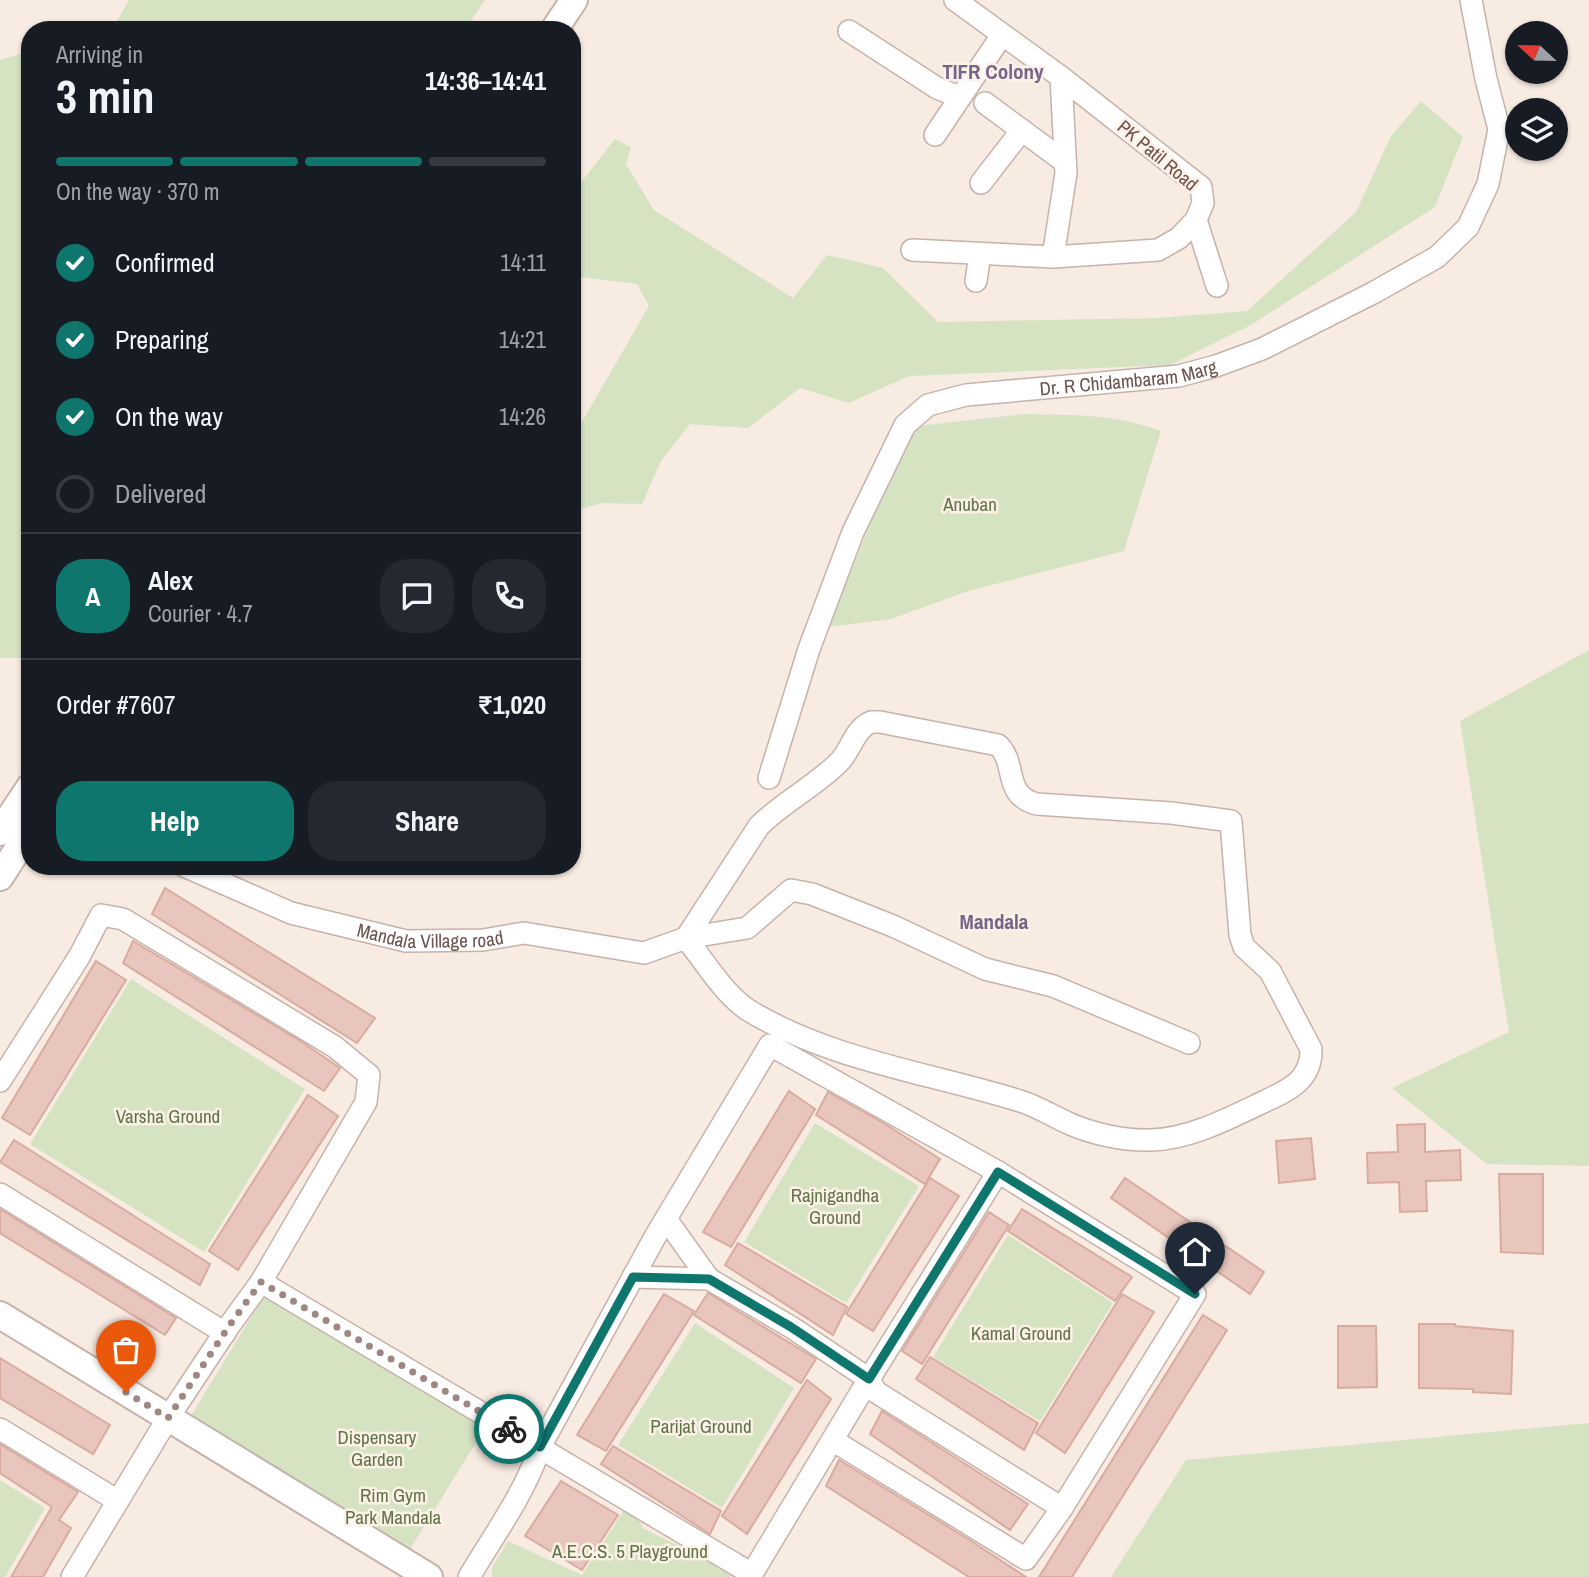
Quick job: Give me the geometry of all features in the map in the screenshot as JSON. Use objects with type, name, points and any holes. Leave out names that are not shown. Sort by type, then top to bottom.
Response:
[{"type":"street","points":[[560,21],[574,0]]},
{"type":"street","name":"PK Patil Road","points":[[912,250],[1053,257],[1158,250],[1179,238],[1196,220],[1203,203],[1201,187],[1061,77],[955,0]]},
{"type":"street","name":"Dr. R Chidambaram Marg","points":[[769,778],[809,649],[853,532],[905,425],[928,405],[966,395],[1179,376],[1216,366],[1262,349],[1373,293],[1437,257],[1468,227],[1488,184],[1499,128],[1471,0]]},
{"type":"street","points":[[849,31],[937,88],[959,97]]},
{"type":"street","points":[[935,135],[1002,35]]},
{"type":"street","points":[[1053,257],[1066,173],[1061,77]]},
{"type":"street","points":[[985,103],[1065,162]]},
{"type":"street","points":[[981,183],[1022,131]]},
{"type":"street","points":[[1196,220],[1217,286]]},
{"type":"street","points":[[976,281],[980,254]]},
{"type":"street","points":[[880,722],[990,741],[1005,751],[1014,788],[1026,801],[1171,813],[1231,821],[1240,935],[1244,947],[1275,979],[1311,1049],[1311,1063],[1302,1078],[1289,1090],[1242,1112],[1174,1138],[1148,1140],[1110,1136],[1070,1124],[1024,1102],[927,1077],[807,1039],[750,1011],[732,998],[685,938],[759,826],[774,810],[841,760],[863,726],[880,722]]},
{"type":"street","points":[[0,832],[21,802]]},
{"type":"street","points":[[0,877],[21,844]]},
{"type":"street","name":"Mandala Village road","points":[[204,875],[291,913],[406,941],[483,940],[524,933],[645,953],[685,938],[747,928],[791,890],[812,894],[893,926],[985,969],[1053,986],[1189,1043]]},
{"type":"street","points":[[0,1082],[79,957],[101,915],[123,919],[335,1047],[369,1075],[366,1102],[261,1282],[168,1418],[72,1577]]},
{"type":"street","points":[[469,1577],[519,1494],[534,1466],[540,1447],[633,1277],[770,1045],[998,1172],[1195,1294],[1062,1508],[1026,1559],[834,1441]]},
{"type":"street","points":[[261,1282],[751,1575],[998,1172]]},
{"type":"street","points":[[0,1194],[225,1333]]},
{"type":"street","points":[[666,1219],[709,1279],[791,1327],[869,1379],[876,1392],[1062,1508]]},
{"type":"street","points":[[633,1277],[709,1279]]},
{"type":"street","points":[[0,1315],[429,1577]]},
{"type":"street","points":[[0,1429],[118,1501]]},
{"type":"green space","points":[[129,0],[485,0],[471,21],[117,21]]},
{"type":"green space","points":[[21,54],[21,658],[0,658],[0,60]]},
{"type":"green space","points":[[1421,101],[1463,137],[1435,207],[1251,325],[1170,365],[909,376],[849,403],[800,388],[748,428],[690,424],[661,461],[642,504],[602,503],[581,509],[581,423],[649,306],[637,284],[581,277],[581,182],[615,139],[631,147],[626,164],[654,210],[793,298],[827,255],[883,268],[938,322],[1158,318],[1247,311],[1356,212],[1391,136]]},
{"type":"green space","name":"Anuban","points":[[1025,414],[1111,418],[1161,431],[1124,551],[968,591],[891,619],[829,627],[898,454],[918,426]]},
{"type":"green space","points":[[1589,650],[1589,1166],[1487,1164],[1392,1088],[1509,1032],[1460,721]]},
{"type":"green space","name":"Varsha Ground","points":[[131,979],[305,1089],[204,1252],[30,1144]]},
{"type":"green space","name":"Rajnigandha Ground","points":[[815,1123],[919,1186],[846,1303],[744,1242]]},
{"type":"green space","name":"Kamal Ground","points":[[1008,1235],[1113,1303],[1040,1421],[933,1357]]},
{"type":"green space","name":"Dispensary Garden","points":[[267,1291],[490,1420],[404,1559],[186,1424]]},
{"type":"green space","name":"Parijat Ground","points":[[695,1323],[794,1388],[722,1508],[618,1445]]},
{"type":"green space","points":[[1589,1423],[1589,1577],[1111,1577],[1186,1460]]},
{"type":"green space","points":[[0,1480],[45,1508],[5,1577],[0,1577]]},
{"type":"green space","name":"A.E.C.S. 5 Playground","points":[[626,1507],[635,1513],[643,1528],[733,1573],[730,1577],[492,1577],[492,1568],[508,1541],[582,1575]]},
{"type":"building","points":[[165,888],[375,1018],[357,1043],[152,914]]},
{"type":"building","points":[[133,941],[302,1042],[340,1068],[324,1091],[123,963]]},
{"type":"building","points":[[96,961],[126,980],[30,1135],[2,1118]]},
{"type":"building","points":[[789,1091],[815,1109],[731,1247],[703,1232]]},
{"type":"building","points":[[828,1092],[940,1159],[925,1184],[816,1115]]},
{"type":"building","points":[[308,1095],[338,1116],[238,1270],[209,1251]]},
{"type":"building","points":[[1425,1124],[1425,1152],[1460,1150],[1461,1180],[1426,1181],[1427,1211],[1400,1212],[1399,1182],[1368,1183],[1367,1153],[1398,1152],[1397,1125]]},
{"type":"building","points":[[1311,1138],[1315,1179],[1279,1183],[1276,1141]]},
{"type":"building","points":[[14,1140],[210,1264],[200,1285],[0,1162]]},
{"type":"building","points":[[1499,1174],[1543,1174],[1543,1254],[1501,1252]]},
{"type":"building","points":[[930,1178],[959,1196],[873,1331],[846,1314]]},
{"type":"building","points":[[1125,1178],[1264,1272],[1250,1294],[1111,1198]]},
{"type":"building","points":[[0,1209],[176,1318],[165,1335],[0,1233]]},
{"type":"building","points":[[1022,1209],[1132,1277],[1115,1301],[1008,1231]]},
{"type":"building","points":[[989,1212],[1009,1225],[922,1364],[902,1351]]},
{"type":"building","points":[[738,1243],[847,1307],[833,1335],[725,1265]]},
{"type":"building","points":[[708,1293],[816,1359],[801,1383],[694,1315]]},
{"type":"building","points":[[664,1294],[694,1311],[606,1451],[577,1435]]},
{"type":"building","points":[[1122,1294],[1154,1312],[1065,1453],[1036,1433]]},
{"type":"building","points":[[1203,1315],[1227,1330],[1072,1577],[1039,1577]]},
{"type":"building","points":[[1419,1324],[1455,1324],[1513,1331],[1511,1394],[1473,1392],[1473,1389],[1419,1388]]},
{"type":"building","points":[[1338,1326],[1376,1326],[1377,1387],[1338,1388]]},
{"type":"building","points":[[930,1357],[1038,1423],[1024,1450],[916,1379]]},
{"type":"building","points":[[0,1358],[110,1425],[93,1454],[0,1398]]},
{"type":"building","points":[[807,1380],[831,1399],[747,1534],[722,1516]]},
{"type":"building","points":[[882,1411],[1028,1504],[1010,1530],[870,1434]]},
{"type":"building","points":[[0,1444],[78,1492],[59,1520],[71,1528],[43,1577],[11,1577],[52,1507],[0,1473]]},
{"type":"building","points":[[613,1446],[721,1511],[710,1534],[601,1464]]},
{"type":"building","points":[[839,1460],[1026,1577],[969,1577],[826,1486]]},
{"type":"building","points":[[561,1481],[618,1515],[582,1570],[525,1536]]},
{"type":"way so far","points":[[126,1392],[168,1418],[261,1282],[509,1429]]},
{"type":"district","name":"TIFR Colony","points":[[993,72]]},
{"type":"district","name":"Mandala","points":[[994,922]]},
{"type":"route","points":[[509,1429],[540,1447],[633,1277],[709,1279],[791,1327],[869,1379],[998,1172],[1195,1294]]},
{"type":"park label","name":"Rim Gym Park Mandala","points":[[393,1506]]}]
